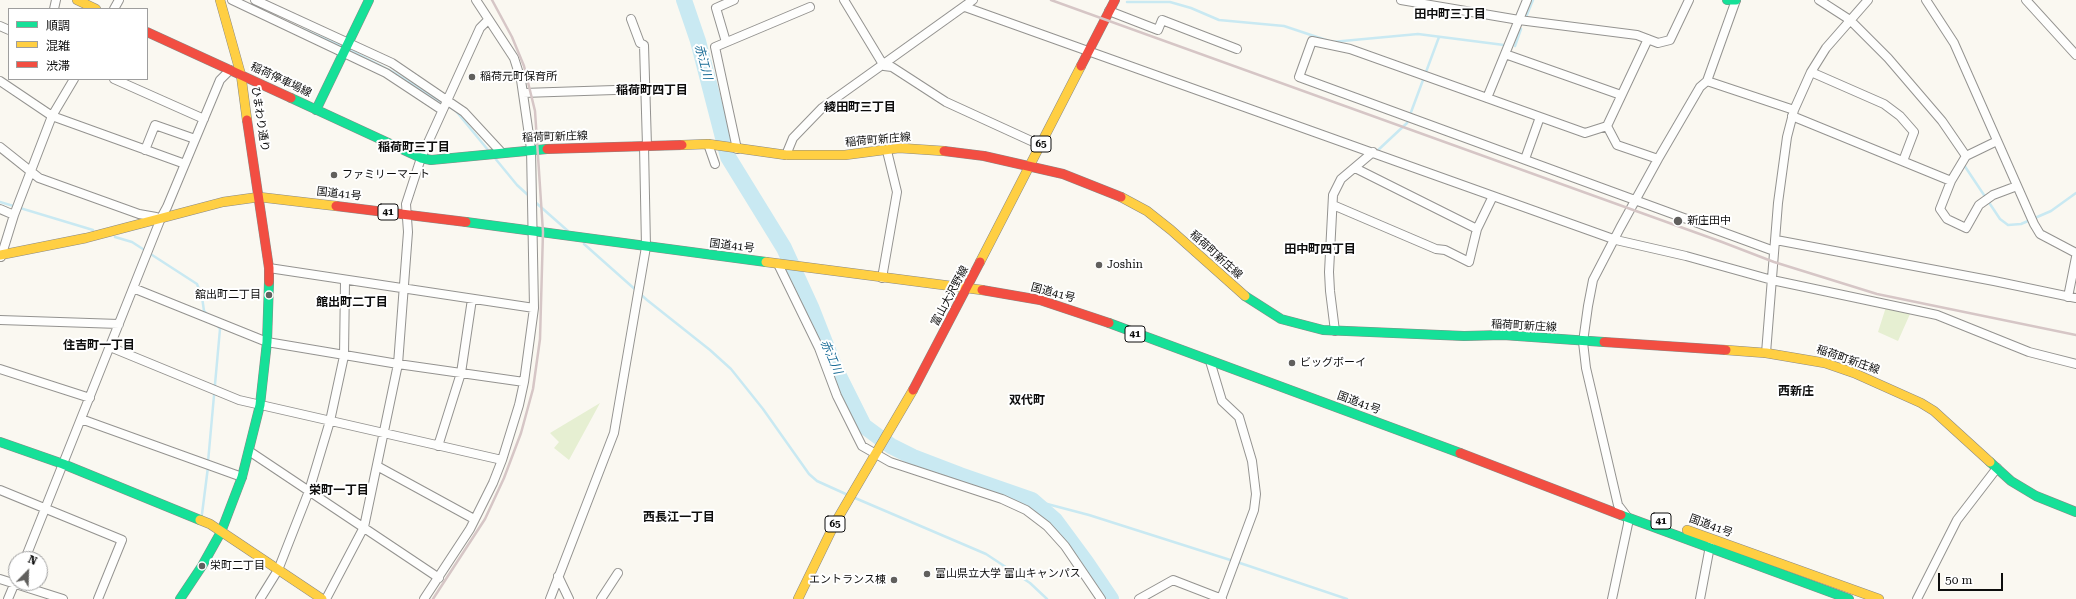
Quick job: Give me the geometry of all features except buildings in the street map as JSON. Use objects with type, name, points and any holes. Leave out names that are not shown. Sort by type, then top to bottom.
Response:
[{"type":"main road","points":[[77,0],[94,8]]},
{"type":"main road","name":"稲荷停車場線","points":[[148,32],[316,110],[369,0]]},
{"type":"main road","name":"富山大沢野線","points":[[798,599],[835,523],[923,373],[968,288],[1028,167],[1115,0]]},
{"type":"main road","points":[[1727,0],[1736,0]]},
{"type":"main road","name":"ひまわり通り","points":[[180,599],[202,566],[221,532],[242,477],[250,451],[260,405],[267,342],[269,268],[241,75],[219,1]]},
{"type":"main road","name":"稲荷町新庄線","points":[[316,110],[421,158],[431,160],[531,149],[708,144],[786,155],[844,155],[887,151],[899,148],[931,149],[984,156],[1063,174],[1131,201],[1147,211],[1171,230],[1243,294],[1281,320],[1323,330],[1335,331],[1464,336],[1503,335],[1582,342],[1766,353],[1825,363],[1854,373],[1921,403],[1934,411],[2012,481],[2036,496],[2076,512]]},
{"type":"main road","name":"国道41号","points":[[1,256],[86,238],[223,202],[259,197],[376,210],[406,216],[533,230],[646,247],[968,288],[1040,300],[1088,315],[1442,446],[1709,549],[1850,599]]},
{"type":"main road","points":[[0,442],[63,464],[210,524],[322,599]]},
{"type":"main road","name":"国道41号","points":[[1442,446],[1618,504],[1879,599]]},
{"type":"street","points":[[232,0],[345,48],[392,64],[464,112],[501,152]]},
{"type":"street","points":[[255,0],[345,48],[442,110]]},
{"type":"street","points":[[424,599],[439,578],[474,519],[493,483],[502,460],[519,406],[524,382],[534,308],[531,149],[523,92],[514,58],[476,0]]},
{"type":"street","points":[[726,42],[716,8],[734,0]]},
{"type":"street","points":[[844,0],[884,66]]},
{"type":"street","points":[[786,155],[793,138],[822,108],[884,66],[973,0]]},
{"type":"street","points":[[1400,0],[1519,20],[1638,35],[1658,43],[1670,40],[1690,0]]},
{"type":"street","points":[[1487,98],[1527,0]]},
{"type":"street","points":[[1612,599],[1628,518],[1618,504],[1586,368],[1582,342],[1594,280],[1658,159],[1700,86],[1707,81],[1736,0]]},
{"type":"street","points":[[1819,0],[1850,20],[1888,58],[1937,115],[1966,156]]},
{"type":"street","points":[[1766,353],[1782,169],[1793,113],[1811,72],[1826,48],[1868,0]]},
{"type":"street","points":[[1926,0],[1954,43],[2034,224],[2040,234],[2076,252]]},
{"type":"street","points":[[2026,0],[2076,55]]},
{"type":"street","points":[[965,6],[1088,52],[1373,152],[1616,240],[1686,256],[1772,280],[1937,315],[2029,352],[2076,364]]},
{"type":"street","points":[[737,149],[715,47],[810,8]]},
{"type":"street","points":[[1109,11],[1158,30],[1162,20],[1237,49]]},
{"type":"street","points":[[550,599],[614,433],[646,247],[644,45],[640,43],[631,19]]},
{"type":"street","points":[[326,599],[364,527],[398,364],[408,232],[406,204],[421,158],[442,110],[480,28],[488,20]]},
{"type":"street","points":[[1648,39],[1607,126],[1585,133],[1350,49],[1312,41],[1300,77],[1774,251]]},
{"type":"street","points":[[1505,54],[1621,95]]},
{"type":"street","points":[[884,66],[892,67],[946,102],[1040,145]]},
{"type":"street","points":[[28,551],[161,218],[220,80],[230,70]]},
{"type":"street","points":[[1811,72],[1884,104],[1900,116],[1914,132],[1904,162]]},
{"type":"street","points":[[1,256],[14,215],[52,116],[73,80]]},
{"type":"street","points":[[116,80],[204,119]]},
{"type":"street","points":[[0,81],[52,116],[185,164]]},
{"type":"street","points":[[1707,81],[1793,113],[1951,181]]},
{"type":"street","points":[[523,92],[532,91],[537,93],[645,88]]},
{"type":"street","points":[[1525,159],[1540,117]]},
{"type":"street","points":[[145,150],[155,125],[194,140]]},
{"type":"street","points":[[1607,126],[1617,145],[1658,159]]},
{"type":"street","points":[[1997,141],[1966,156],[1951,181],[1940,209],[1947,219],[1966,228],[1980,205],[1992,195],[2017,186]]},
{"type":"street","points":[[708,144],[715,164]]},
{"type":"street","points":[[0,147],[32,170],[39,178],[139,214],[161,218]]},
{"type":"street","points":[[882,278],[896,192],[887,151]]},
{"type":"street","points":[[1335,331],[1329,285],[1333,195],[1341,179],[1373,152]]},
{"type":"street","points":[[1355,168],[1476,228]]},
{"type":"street","points":[[1333,205],[1436,249],[1445,250],[1469,262],[1476,228],[1493,196]]},
{"type":"street","points":[[0,209],[14,215]]},
{"type":"street","points":[[1776,240],[1994,281],[2072,298],[2076,257]]},
{"type":"street","points":[[779,264],[819,348],[837,396],[862,446],[902,466],[1002,499],[1026,510],[1047,526],[1064,546],[1101,599]]},
{"type":"street","points":[[269,268],[345,281],[534,308]]},
{"type":"street","points":[[260,599],[278,570],[309,491],[330,421],[344,356],[345,281]]},
{"type":"street","points":[[133,288],[267,342],[344,356],[524,382]]},
{"type":"street","points":[[438,446],[461,373],[472,299]]},
{"type":"street","points":[[0,320],[119,324]]},
{"type":"street","points":[[110,347],[238,400],[502,460]]},
{"type":"street","points":[[1139,599],[1172,580],[1222,599],[1254,510],[1256,494],[1252,462],[1239,417],[1222,401],[1210,361]]},
{"type":"street","points":[[0,369],[90,398]]},
{"type":"street","points":[[81,419],[242,477]]},
{"type":"street","points":[[250,451],[439,578]]},
{"type":"street","points":[[377,466],[474,519]]},
{"type":"street","points":[[1917,599],[1957,520],[1997,468]]},
{"type":"street","points":[[0,490],[122,540],[98,599]]},
{"type":"street","points":[[1700,599],[1711,539]]},
{"type":"street","points":[[602,599],[618,573]]},
{"type":"street","points":[[558,576],[569,599]]},
{"type":"street","points":[[40,591],[63,599]]},
{"type":"green space","points":[[1886,307],[1910,314],[1898,341],[1878,332]]},
{"type":"green space","points":[[600,403],[569,460],[554,448],[559,442],[550,433]]},
{"type":"waterway","name":"赤江川","points":[[684,0],[698,41],[728,157],[784,248],[811,307],[835,368],[864,426],[891,446],[913,457],[1032,500],[1055,520],[1111,599]]},
{"type":"waterway","points":[[1526,17],[1533,0]]},
{"type":"waterway","points":[[1127,2],[1170,2],[1191,8],[1219,20],[1284,26],[1332,42],[1418,34],[1504,45]]},
{"type":"waterway","points":[[302,29],[343,47]]},
{"type":"waterway","points":[[1515,46],[1521,29]]},
{"type":"waterway","points":[[1376,152],[1407,123],[1439,37]]},
{"type":"waterway","points":[[348,49],[393,72],[456,111],[488,150]]},
{"type":"waterway","points":[[494,157],[517,185],[529,196]]},
{"type":"waterway","points":[[1964,165],[2000,219],[2008,225],[2021,224],[2051,211],[2076,193]]},
{"type":"waterway","points":[[534,201],[568,231]]},
{"type":"waterway","points":[[0,202],[93,230]]},
{"type":"waterway","points":[[115,237],[132,242],[197,284],[202,297],[204,311],[208,315]]},
{"type":"waterway","points":[[584,244],[647,300],[710,350],[731,369],[763,409],[809,474],[817,481],[848,495]]},
{"type":"waterway","points":[[208,462],[220,329],[217,325]]},
{"type":"waterway","points":[[202,514],[208,467]]},
{"type":"waterway","points":[[855,498],[986,554],[1030,583],[1047,599]]},
{"type":"waterway","points":[[1032,500],[1089,515],[1347,599]]},
{"type":"railway","points":[[433,599],[485,519],[504,478],[521,433],[533,389],[540,339],[543,232],[535,111],[524,66],[512,37],[492,0]]},
{"type":"railway","points":[[1051,0],[1774,262],[1877,294],[2076,335]]},
{"type":"traffic: fast","points":[[316,110],[369,0]]},
{"type":"traffic: fast","points":[[1727,0],[1736,0]]},
{"type":"traffic: fast","points":[[291,98],[421,158],[431,160],[547,149]]},
{"type":"traffic: fast","points":[[466,222],[766,262]]},
{"type":"traffic: fast","points":[[180,599],[202,566],[221,532],[242,477],[260,405],[267,342],[269,282]]},
{"type":"traffic: fast","points":[[1245,296],[1281,319],[1323,330],[1464,336],[1503,335],[1604,342]]},
{"type":"traffic: fast","points":[[1109,323],[1460,453]]},
{"type":"traffic: fast","points":[[0,442],[63,464],[200,520]]},
{"type":"traffic: fast","points":[[1990,462],[2011,481],[2036,496],[2076,512]]},
{"type":"traffic: fast","points":[[1621,515],[1849,599]]},
{"type":"traffic: slow","points":[[77,0],[94,8]]},
{"type":"traffic: slow","points":[[220,0],[241,75],[247,120]]},
{"type":"traffic: slow","points":[[980,262],[1081,66]]},
{"type":"traffic: slow","points":[[682,145],[708,144],[786,155],[845,155],[899,148],[944,151]]},
{"type":"traffic: slow","points":[[0,255],[86,238],[223,202],[259,197],[336,206]]},
{"type":"traffic: slow","points":[[1121,197],[1147,211],[1171,230],[1245,296]]},
{"type":"traffic: slow","points":[[766,262],[982,290]]},
{"type":"traffic: slow","points":[[1726,350],[1766,353],[1825,363],[1854,373],[1921,403],[1934,411],[1990,462]]},
{"type":"traffic: slow","points":[[798,599],[835,523],[913,390]]},
{"type":"traffic: slow","points":[[200,520],[210,524],[322,599]]},
{"type":"traffic: slow","points":[[1687,530],[1879,599]]},
{"type":"traffic: jam","points":[[1081,66],[1115,0]]},
{"type":"traffic: jam","points":[[148,32],[291,98]]},
{"type":"traffic: jam","points":[[247,120],[269,268],[269,282]]},
{"type":"traffic: jam","points":[[547,149],[682,145]]},
{"type":"traffic: jam","points":[[944,151],[984,156],[1063,174],[1121,197]]},
{"type":"traffic: jam","points":[[336,206],[466,222]]},
{"type":"traffic: jam","points":[[913,390],[980,262]]},
{"type":"traffic: jam","points":[[982,290],[1040,300],[1109,323]]},
{"type":"traffic: jam","points":[[1604,342],[1726,350]]},
{"type":"traffic: jam","points":[[1460,453],[1621,515]]},
{"type":"place","name":"稲荷元町保育所","points":[[472,77]]},
{"type":"place","name":"ファミリーマート","points":[[334,175]]},
{"type":"place","name":"新庄田中","points":[[1678,221]]},
{"type":"place","name":"Joshin","points":[[1099,265]]},
{"type":"place","name":"舘出町二丁目","points":[[269,295]]},
{"type":"place","name":"ビッグボーイ","points":[[1292,363]]},
{"type":"place","name":"栄町二丁目","points":[[202,566]]},
{"type":"place","name":"富山県立大学 富山キャンパス","points":[[927,574]]},
{"type":"place","name":"エントランス棟","points":[[894,580]]},
{"type":"district","name":"田中町三丁目","points":[[1450,14]]},
{"type":"district","name":"稲荷町四丁目","points":[[652,90]]},
{"type":"district","name":"綾田町三丁目","points":[[860,107]]},
{"type":"district","name":"稲荷町三丁目","points":[[414,147]]},
{"type":"district","name":"田中町四丁目","points":[[1320,249]]},
{"type":"district","name":"館出町二丁目","points":[[352,302]]},
{"type":"district","name":"住吉町一丁目","points":[[99,345]]},
{"type":"district","name":"西新庄","points":[[1796,391]]},
{"type":"district","name":"双代町","points":[[1027,400]]},
{"type":"district","name":"栄町一丁目","points":[[339,490]]},
{"type":"district","name":"西長江一丁目","points":[[679,517]]}]
